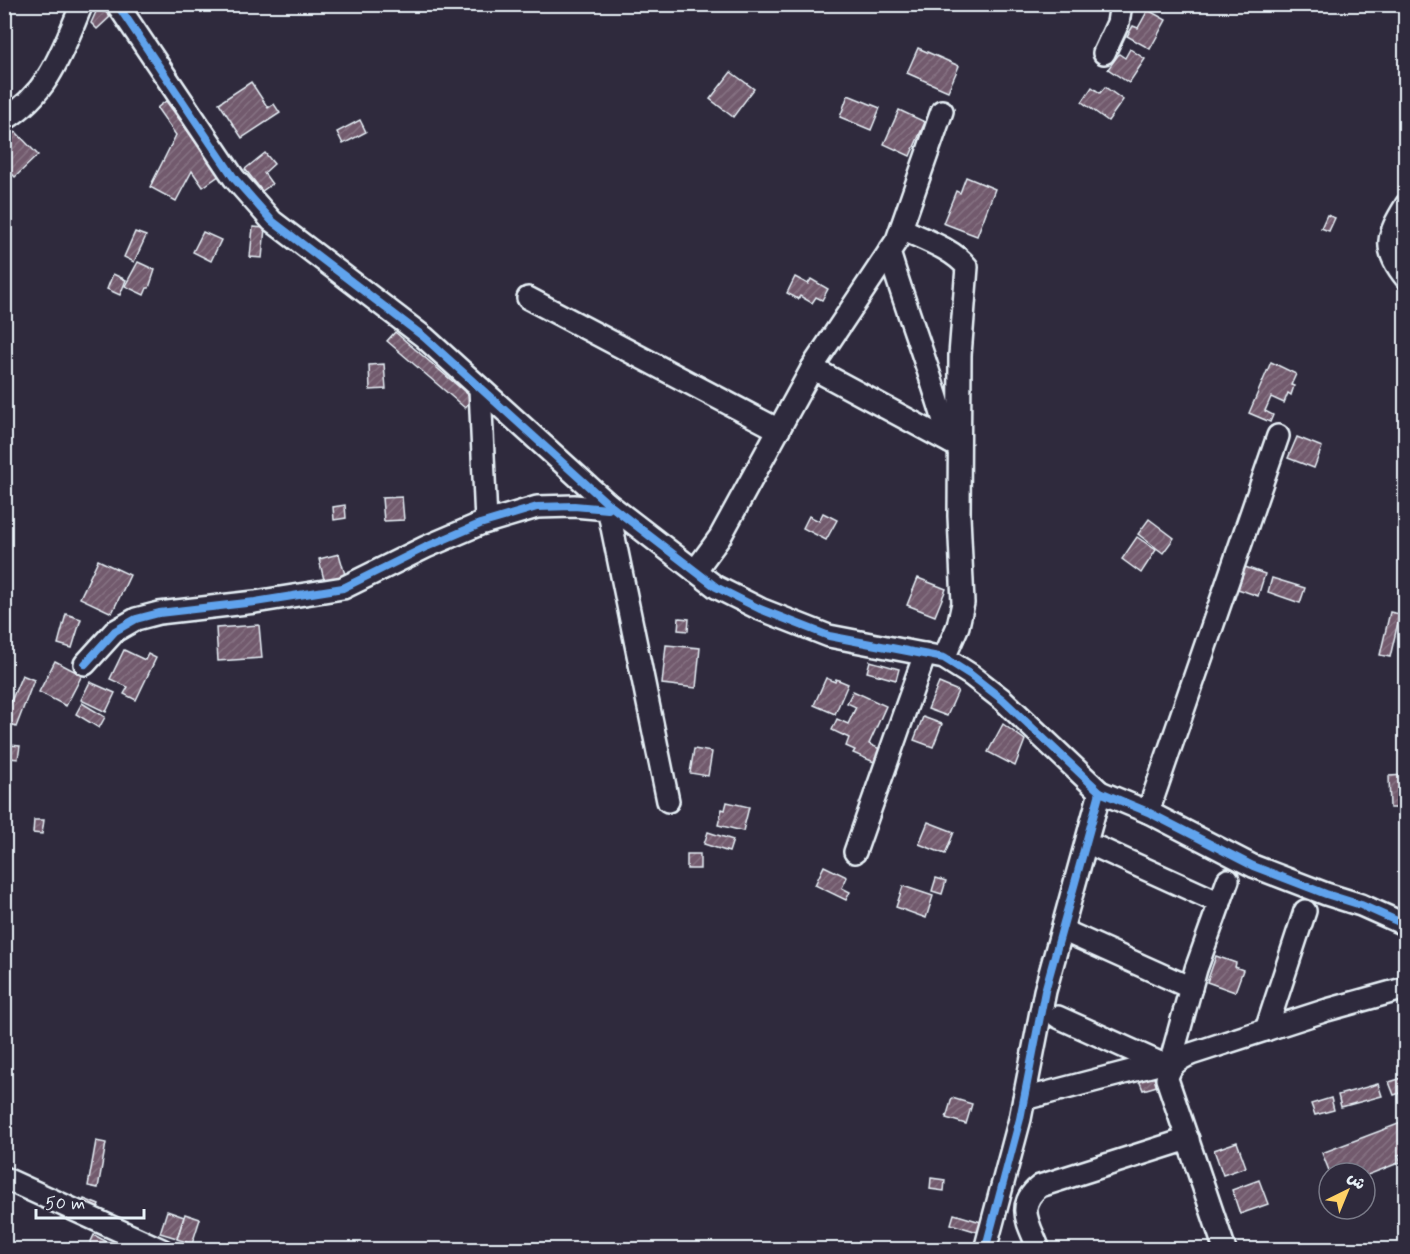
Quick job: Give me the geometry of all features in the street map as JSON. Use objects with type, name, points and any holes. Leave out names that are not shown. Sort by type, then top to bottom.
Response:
[{"type":"street","points":[[4,120],[15,113],[40,89],[55,68],[82,4]]},
{"type":"street","points":[[117,4],[234,178],[272,221],[406,322],[607,506],[716,587],[760,609],[829,636],[935,656],[971,675],[1003,700],[1100,792],[1148,812],[1253,866],[1326,894],[1361,904],[1406,925]]},
{"type":"street","points":[[1104,53],[1118,23],[1121,4]]},
{"type":"street","points":[[695,571],[720,537],[812,368],[902,229],[942,111]]},
{"type":"street","points":[[1406,205],[1395,224],[1389,248],[1393,262],[1406,278]]},
{"type":"street","points":[[855,852],[935,656],[958,626],[963,603],[955,445],[967,267],[963,261],[950,253],[902,229]]},
{"type":"street","points":[[889,252],[908,316],[955,445]]},
{"type":"street","points":[[528,298],[779,430]]},
{"type":"street","points":[[812,368],[955,445]]},
{"type":"street","points":[[480,388],[486,522]]},
{"type":"street","points":[[1148,812],[1278,436]]},
{"type":"street","points":[[86,664],[115,631],[136,619],[159,613],[255,602],[343,588],[426,547],[486,522],[537,507],[607,506]]},
{"type":"street","points":[[607,506],[668,801]]},
{"type":"street","points":[[986,1250],[1010,1160],[1045,991],[1100,792]]},
{"type":"street","points":[[1099,848],[1220,903]]},
{"type":"street","points":[[1225,1250],[1167,1079],[1191,988],[1228,880]]},
{"type":"street","points":[[1266,1030],[1305,911]]},
{"type":"street","points":[[1071,934],[1191,988]]},
{"type":"street","points":[[1023,1099],[1170,1064],[1266,1030],[1406,988]]},
{"type":"street","points":[[1058,1017],[1170,1064]]},
{"type":"street","points":[[1039,1250],[1024,1210],[1027,1200],[1040,1186],[1188,1139]]},
{"type":"street","points":[[4,1178],[162,1250]]},
{"type":"building","points":[[99,5],[110,17],[97,29],[91,23]]},
{"type":"building","points":[[1148,10],[1166,20],[1150,49],[1127,36],[1133,26],[1138,28]]},
{"type":"building","points":[[918,48],[959,66],[948,91],[907,73]]},
{"type":"building","points":[[1130,49],[1145,59],[1129,83],[1108,69],[1119,54],[1125,58]]},
{"type":"building","points":[[731,72],[754,89],[733,117],[710,99]]},
{"type":"building","points":[[251,82],[268,108],[274,104],[280,113],[242,138],[219,103]]},
{"type":"building","points":[[1092,87],[1100,93],[1105,87],[1123,100],[1108,121],[1082,102]]},
{"type":"building","points":[[848,95],[880,108],[871,130],[840,117]]},
{"type":"building","points":[[166,101],[220,175],[203,187],[192,171],[176,201],[150,187],[176,135],[157,108]]},
{"type":"building","points":[[899,110],[925,122],[910,156],[884,144]]},
{"type":"building","points":[[360,120],[366,132],[343,144],[337,132]]},
{"type":"building","points":[[16,132],[38,155],[15,177],[4,166],[4,143]]},
{"type":"building","points":[[265,153],[274,164],[264,173],[272,184],[262,191],[245,169]]},
{"type":"building","points":[[966,177],[995,189],[977,236],[943,223],[956,191],[960,193]]},
{"type":"building","points":[[1327,215],[1335,218],[1329,231],[1321,228]]},
{"type":"building","points":[[253,227],[265,228],[262,258],[250,257]]},
{"type":"building","points":[[135,232],[146,236],[134,262],[124,257]]},
{"type":"building","points":[[203,232],[221,240],[211,261],[193,252]]},
{"type":"building","points":[[138,262],[155,270],[144,295],[125,286]]},
{"type":"building","points":[[113,274],[126,280],[120,295],[107,289]]},
{"type":"building","points":[[795,277],[808,284],[811,279],[828,289],[822,300],[816,297],[812,303],[800,296],[798,299],[787,293]]},
{"type":"building","points":[[395,332],[472,398],[465,408],[387,341]]},
{"type":"building","points":[[1271,362],[1296,374],[1291,385],[1294,386],[1291,395],[1288,393],[1284,403],[1271,397],[1265,411],[1273,415],[1270,422],[1249,413]]},
{"type":"building","points":[[384,364],[386,389],[370,390],[369,365]]},
{"type":"building","points":[[1297,437],[1322,447],[1314,468],[1288,458]]},
{"type":"building","points":[[402,497],[404,520],[384,521],[382,498]]},
{"type":"building","points":[[345,505],[346,518],[334,520],[333,507]]},
{"type":"building","points":[[823,513],[837,520],[826,540],[803,528],[809,516],[819,521]]},
{"type":"building","points":[[1149,519],[1174,538],[1163,553],[1138,534]]},
{"type":"building","points":[[1137,537],[1156,550],[1141,573],[1122,559]]},
{"type":"building","points":[[339,554],[346,578],[325,584],[319,559]]},
{"type":"building","points":[[98,560],[130,575],[112,613],[80,598]]},
{"type":"building","points":[[1245,567],[1265,574],[1258,596],[1238,589]]},
{"type":"building","points":[[918,578],[946,589],[935,616],[907,605]]},
{"type":"building","points":[[1272,578],[1305,588],[1300,603],[1268,592]]},
{"type":"building","points":[[1390,612],[1400,614],[1390,657],[1380,655]]},
{"type":"building","points":[[66,614],[81,619],[72,648],[58,644]]},
{"type":"building","points":[[679,618],[689,619],[688,631],[678,630]]},
{"type":"building","points":[[259,625],[262,658],[218,661],[216,628]]},
{"type":"building","points":[[666,645],[700,648],[696,688],[662,684]]},
{"type":"building","points":[[124,650],[145,660],[148,654],[156,658],[136,700],[124,694],[128,687],[110,679]]},
{"type":"building","points":[[55,661],[82,675],[66,706],[39,692]]},
{"type":"building","points":[[870,661],[899,669],[896,680],[867,672]]},
{"type":"building","points":[[22,675],[34,680],[16,727],[4,722],[4,718]]},
{"type":"building","points":[[826,678],[848,684],[835,714],[814,705]]},
{"type":"building","points":[[90,682],[115,693],[106,712],[81,700]]},
{"type":"building","points":[[939,683],[958,691],[947,716],[928,709]]},
{"type":"building","points":[[853,691],[886,706],[869,744],[880,749],[874,762],[853,753],[855,750],[846,746],[849,738],[832,730],[837,719],[848,724],[856,707],[847,703]]},
{"type":"building","points":[[82,703],[105,717],[99,728],[76,714]]},
{"type":"building","points":[[923,717],[942,724],[933,747],[914,740]]},
{"type":"building","points":[[1003,724],[1025,740],[1015,766],[988,752]]},
{"type":"building","points":[[9,745],[20,746],[18,759],[10,758]]},
{"type":"building","points":[[694,749],[712,752],[708,776],[690,773]]},
{"type":"building","points":[[1406,775],[1406,808],[1390,808],[1389,776]]},
{"type":"building","points":[[727,802],[749,807],[743,831],[718,825],[722,809],[725,810]]},
{"type":"building","points":[[34,820],[44,820],[42,834],[33,833]]},
{"type":"building","points":[[928,822],[954,832],[945,854],[919,844]]},
{"type":"building","points":[[708,832],[733,840],[729,852],[704,844]]},
{"type":"building","points":[[687,854],[700,854],[700,869],[687,869]]},
{"type":"building","points":[[824,866],[847,877],[842,888],[850,892],[846,900],[815,885]]},
{"type":"building","points":[[936,878],[946,881],[942,894],[932,891]]},
{"type":"building","points":[[903,886],[933,896],[926,918],[896,907]]},
{"type":"building","points":[[1216,956],[1236,963],[1235,967],[1243,970],[1235,992],[1207,982]]},
{"type":"building","points":[[1153,1075],[1157,1086],[1143,1090],[1139,1080]]},
{"type":"building","points":[[1406,1077],[1406,1091],[1394,1095],[1389,1082]]},
{"type":"building","points":[[1378,1084],[1382,1096],[1341,1107],[1338,1095]]},
{"type":"building","points":[[952,1098],[972,1104],[966,1124],[946,1118]]},
{"type":"building","points":[[1331,1098],[1334,1110],[1315,1115],[1311,1104]]},
{"type":"building","points":[[1406,1121],[1406,1153],[1398,1155],[1401,1162],[1377,1171],[1377,1161],[1325,1161],[1322,1153]]},
{"type":"building","points":[[96,1141],[106,1143],[98,1188],[88,1186]]},
{"type":"building","points":[[1237,1142],[1246,1167],[1223,1175],[1214,1150]]},
{"type":"building","points":[[931,1178],[945,1180],[944,1191],[930,1189]]},
{"type":"building","points":[[1259,1180],[1268,1204],[1240,1214],[1232,1190]]},
{"type":"building","points":[[84,1199],[99,1205],[95,1215],[80,1209]]},
{"type":"building","points":[[167,1211],[184,1217],[177,1238],[160,1233]]},
{"type":"building","points":[[185,1214],[200,1219],[192,1244],[177,1239]]},
{"type":"building","points":[[954,1214],[981,1222],[978,1232],[951,1224]]},
{"type":"building","points":[[94,1235],[122,1250],[87,1250]]},
{"type":"building","points":[[968,1243],[977,1246],[976,1250],[966,1250]]},
{"type":"cycle path","points":[[117,4],[234,178],[272,221],[424,337],[607,503],[716,587],[760,609],[829,636],[944,658],[971,675],[1003,700],[1100,792]]},
{"type":"cycle path","points":[[85,664],[115,631],[136,619],[159,613],[255,602],[343,588],[426,547],[480,524],[537,507],[574,506],[608,509]]},
{"type":"cycle path","points":[[985,1250],[1020,1119],[1045,991],[1100,792],[1148,812],[1253,866],[1361,905],[1406,925]]}]
